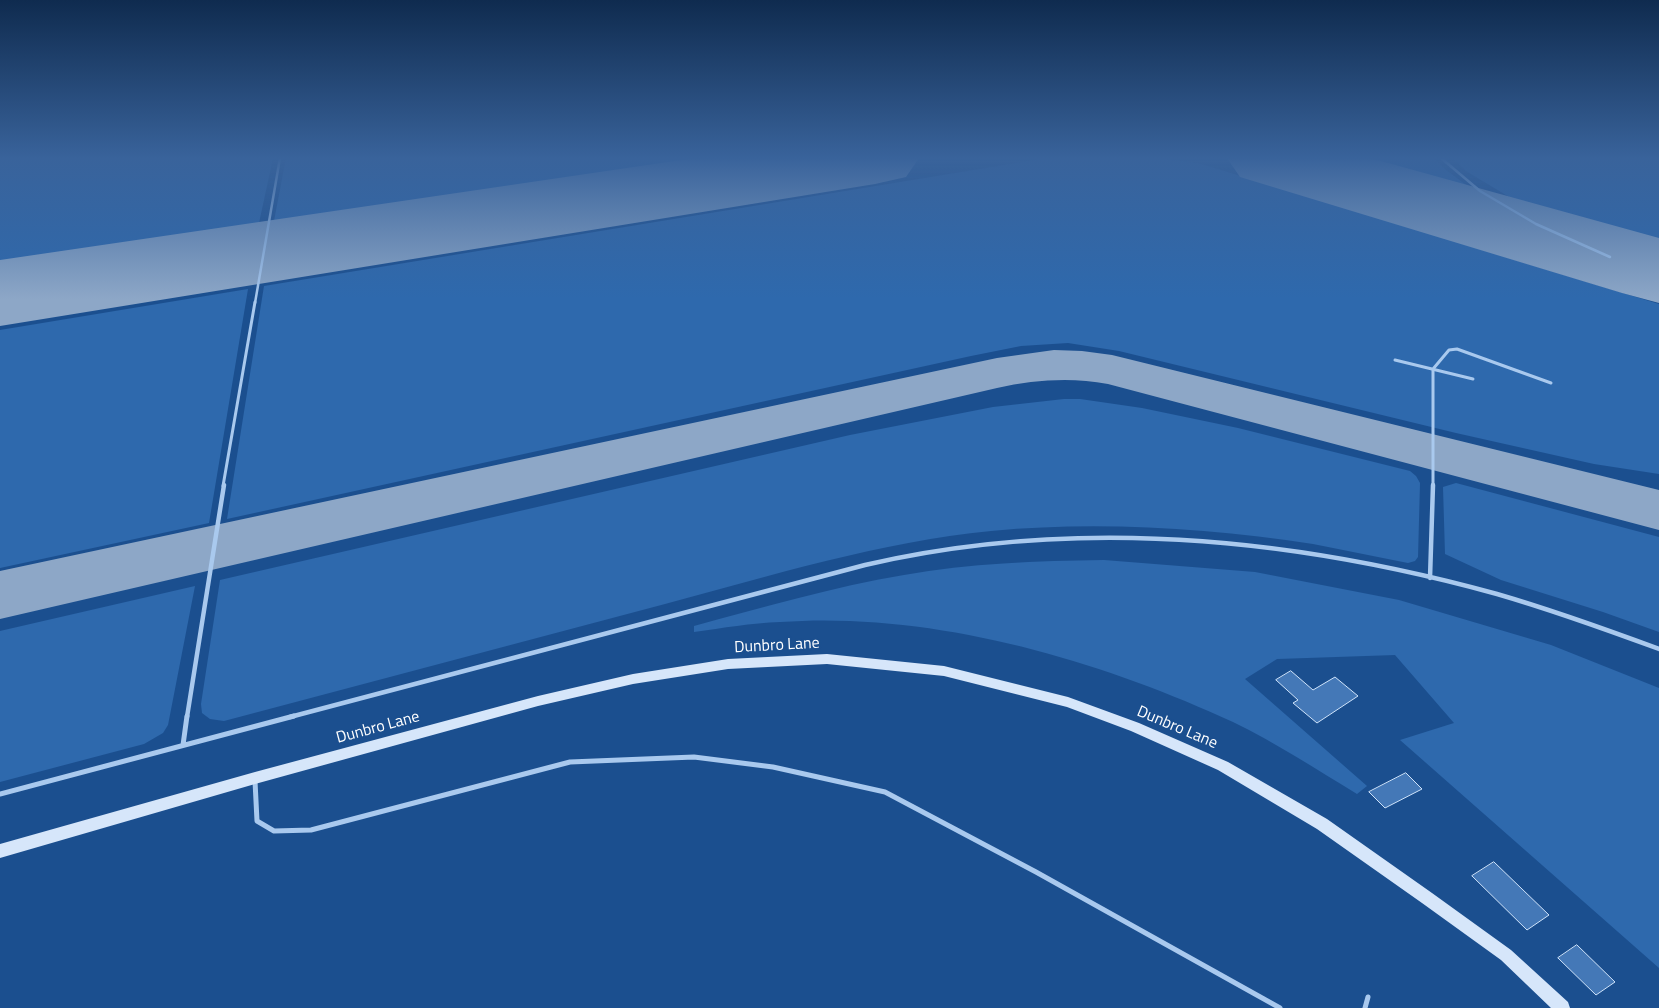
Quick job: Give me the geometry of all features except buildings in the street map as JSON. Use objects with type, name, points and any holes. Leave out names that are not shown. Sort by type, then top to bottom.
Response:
[{"type":"main road","name":"Dunbro Lane","points":[[0,852],[254,778],[538,701],[642,677],[728,664],[827,659],[944,672],[1068,702],[1135,727],[1224,766],[1322,824],[1506,955],[1562,1008]]},
{"type":"lane","points":[[183,745],[215,536],[272,205]]},
{"type":"lane","points":[[1504,205],[1536,224],[1610,257]]},
{"type":"lane","points":[[1430,578],[1434,453],[1432,369],[1449,350],[1457,350],[1551,383]]},
{"type":"lane","points":[[1395,360],[1472,379]]},
{"type":"lane","points":[[0,794],[827,574],[898,556],[982,543],[1067,537],[1170,538],[1248,545],[1319,555],[1430,578],[1534,606],[1659,649]]},
{"type":"lane","points":[[254,778],[257,821],[274,831],[311,830],[570,762],[694,756],[773,767],[837,781],[885,792],[1036,872],[1280,1008]]},
{"type":"lane","points":[[1365,1008],[1368,997]]},
{"type":"shaded area","points":[[0,205],[263,205],[259,223],[0,262]]},
{"type":"shaded area","points":[[277,205],[382,205],[274,221]]},
{"type":"shaded area","points":[[759,205],[1335,205],[1659,304],[1659,474],[1594,464],[1456,433],[1119,351],[1068,343],[1021,346],[971,356],[227,519],[264,286]]},
{"type":"shaded area","points":[[1530,205],[1659,205],[1659,241]]},
{"type":"shaded area","points":[[248,289],[209,523],[0,568],[0,330]]},
{"type":"shaded area","points":[[1080,399],[1142,408],[1238,428],[1410,471],[1420,483],[1418,557],[1415,561],[1408,563],[1273,538],[1193,530],[1112,526],[1031,528],[950,536],[868,551],[786,571],[224,721],[210,719],[202,713],[201,704],[220,580],[850,435],[993,407]]},
{"type":"shaded area","points":[[1456,483],[1659,537],[1659,632],[1501,580],[1445,554],[1443,487]]},
{"type":"shaded area","points":[[1104,560],[1255,572],[1399,600],[1551,645],[1659,688],[1659,968],[1400,740],[1454,723],[1395,655],[1277,659],[1245,679],[1367,786],[1357,794],[1296,756],[1249,730],[1181,699],[1126,678],[1012,644],[954,632],[895,624],[837,621],[769,623],[694,632],[694,626],[825,591],[904,575],[979,565]]},
{"type":"shaded area","points":[[195,586],[168,725],[163,733],[144,744],[0,782],[0,631]]},
{"type":"taxiway","points":[[0,294],[17,290]]},
{"type":"taxiway","points":[[0,595],[997,373],[1026,367],[1054,365],[1082,365],[1112,370],[1659,510]]},
{"type":"runway","points":[[0,293],[570,205]]},
{"type":"runway","points":[[1433,205],[1659,271]]}]
